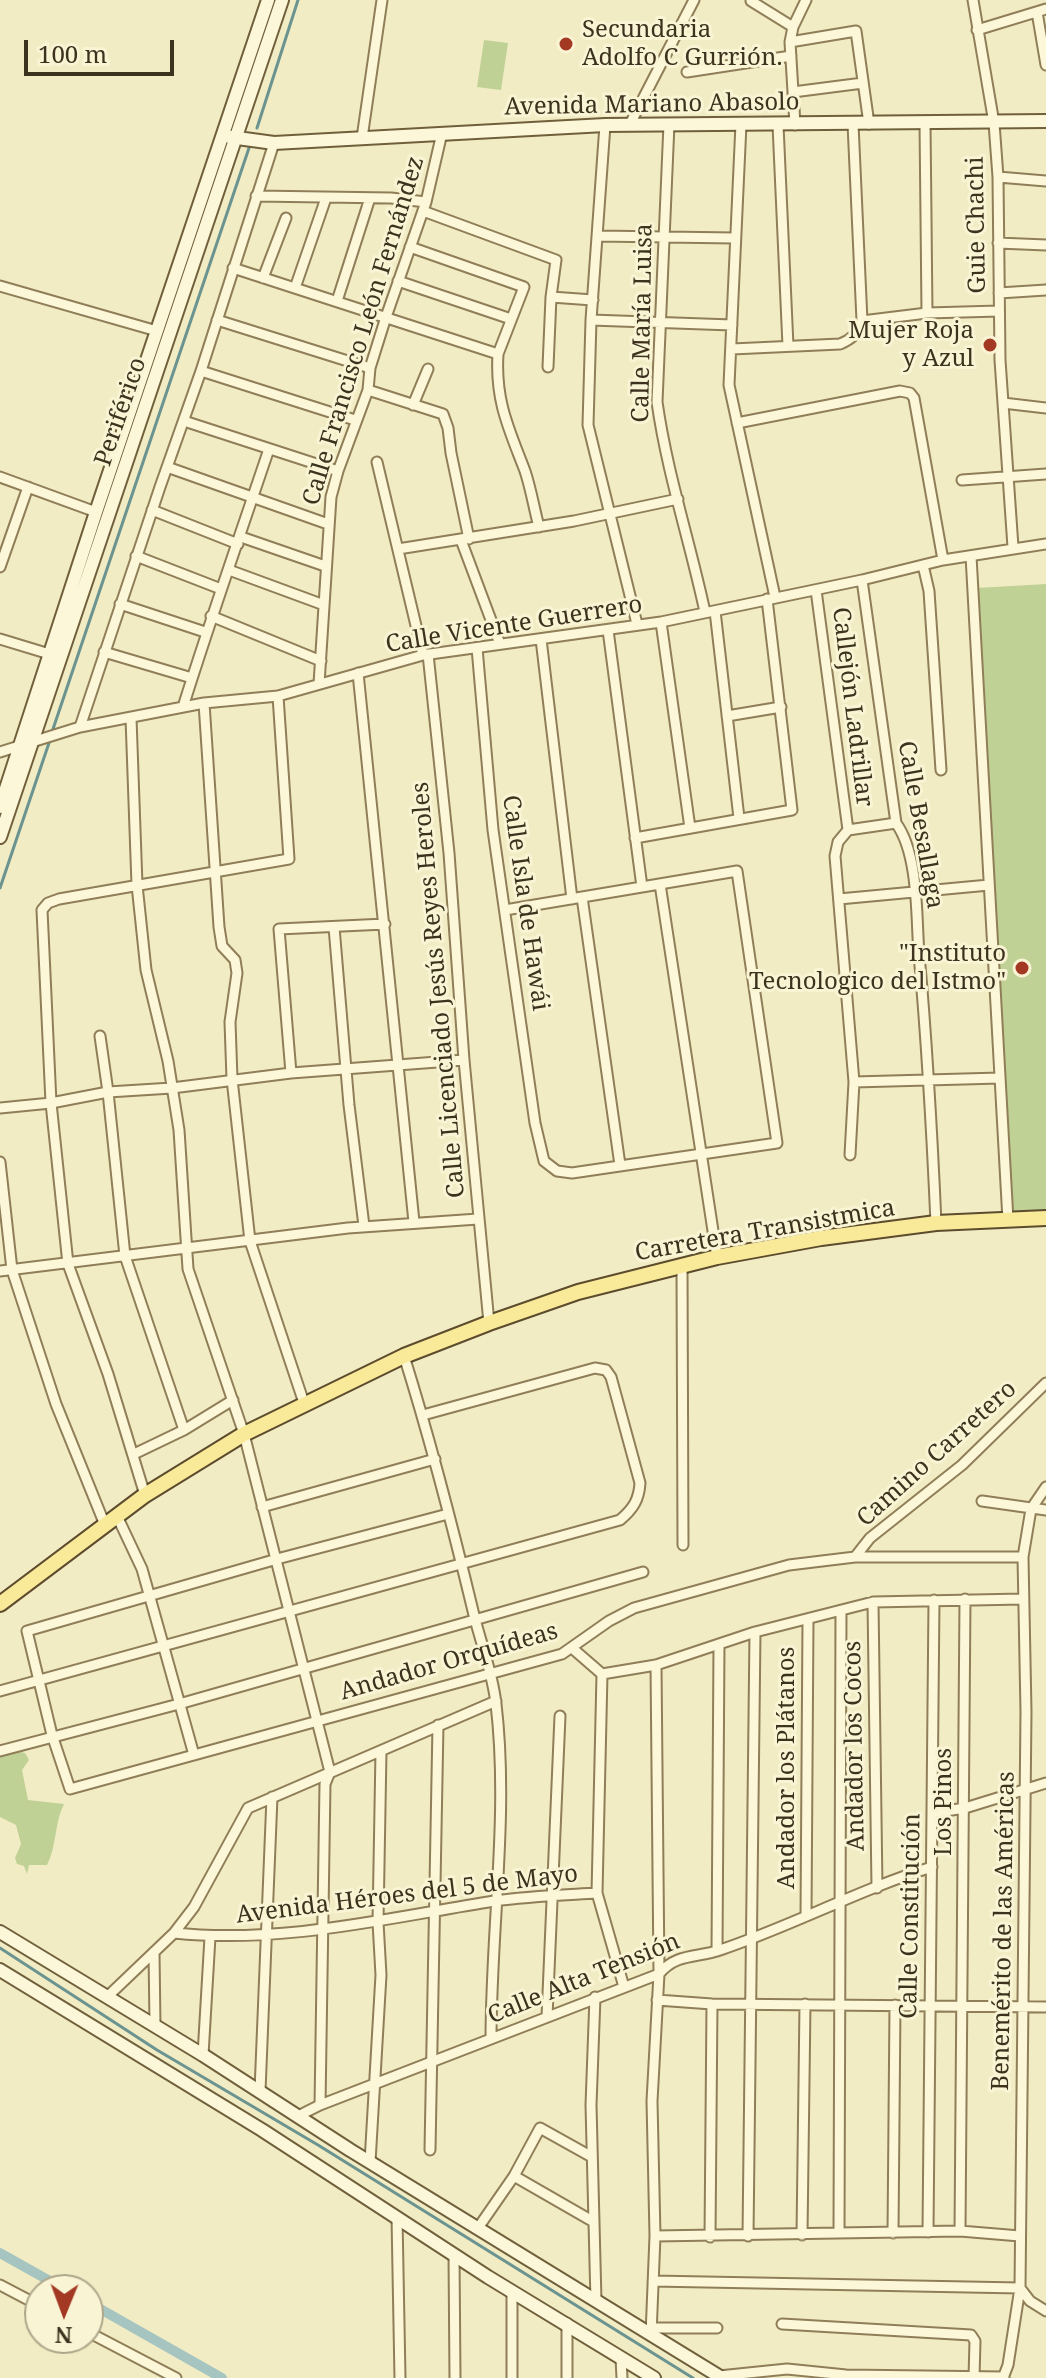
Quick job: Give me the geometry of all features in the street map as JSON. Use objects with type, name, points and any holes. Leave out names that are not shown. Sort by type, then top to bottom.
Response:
[{"type":"main road","name":"Carretera Transistmica","points":[[0,1604],[145,1495],[244,1434],[404,1356],[489,1323],[578,1292],[717,1257],[821,1238],[936,1223],[1046,1218]]},
{"type":"street","name":"Periférico","points":[[0,837],[96,512],[157,331],[234,137],[268,0]]},
{"type":"street","name":"Periférico","points":[[54,655],[282,0]]},
{"type":"street","points":[[362,138],[382,0]]},
{"type":"street","points":[[630,124],[694,0]]},
{"type":"street","points":[[795,125],[790,42],[793,27],[806,0]]},
{"type":"street","name":"Guie Chachi","points":[[973,0],[994,123],[998,177],[999,311],[1013,547]]},
{"type":"street","points":[[751,1],[793,27]]},
{"type":"street","points":[[977,30],[1042,10],[1046,65]]},
{"type":"street","points":[[790,42],[856,31],[869,124]]},
{"type":"street","points":[[687,72],[791,56]]},
{"type":"street","points":[[793,92],[863,83]]},
{"type":"street","name":"Avenida Mariano Abasolo","points":[[234,137],[274,143],[630,124],[1046,121]]},
{"type":"street","points":[[925,123],[927,313]]},
{"type":"street","name":"Calle María Luisa","points":[[669,124],[657,402],[664,444],[710,612],[739,818]]},
{"type":"street","points":[[635,838],[792,810],[771,598],[729,385],[741,124]]},
{"type":"street","points":[[732,349],[840,344],[852,339],[862,321],[853,124]]},
{"type":"street","points":[[605,125],[591,320],[588,425],[637,624]]},
{"type":"street","points":[[778,125],[788,346]]},
{"type":"street","name":"Calle Francisco León Fernández","points":[[319,684],[328,524],[338,471],[368,390],[370,368],[424,207],[442,133]]},
{"type":"street","points":[[80,727],[201,371],[274,143]]},
{"type":"street","points":[[998,177],[1046,181]]},
{"type":"street","points":[[256,196],[370,198],[424,207],[556,260],[548,367]]},
{"type":"street","points":[[295,288],[326,198]]},
{"type":"street","points":[[337,301],[370,198]]},
{"type":"street","points":[[263,278],[286,218]]},
{"type":"street","points":[[598,236],[734,238]]},
{"type":"street","points":[[998,243],[1046,245]]},
{"type":"street","points":[[410,247],[524,287],[498,354],[501,405],[525,471],[539,527]]},
{"type":"street","points":[[233,268],[498,354]]},
{"type":"street","points":[[398,281],[511,319]]},
{"type":"street","points":[[0,286],[157,331]]},
{"type":"street","points":[[999,293],[1046,290]]},
{"type":"street","points":[[551,297],[593,300]]},
{"type":"street","points":[[862,321],[927,313],[999,311]]},
{"type":"street","points":[[217,320],[370,368]]},
{"type":"street","points":[[591,320],[732,325]]},
{"type":"street","points":[[413,405],[428,369]]},
{"type":"street","points":[[201,371],[355,420]]},
{"type":"street","points":[[368,390],[443,414],[448,428],[465,539],[500,644]]},
{"type":"street","points":[[737,423],[900,391],[910,393],[914,398],[943,560]]},
{"type":"street","points":[[1003,403],[1046,408]]},
{"type":"street","points":[[184,421],[338,471]]},
{"type":"street","points":[[183,707],[205,632],[240,540],[269,449]]},
{"type":"street","name":"Calle Licenciado Jesús Reyes Heroles","points":[[377,462],[426,655],[449,853],[464,1060],[489,1323]]},
{"type":"street","points":[[167,467],[328,524]]},
{"type":"street","points":[[962,480],[1046,474]]},
{"type":"street","points":[[0,477],[96,512]]},
{"type":"street","points":[[0,567],[28,487]]},
{"type":"street","points":[[398,549],[539,527],[678,499]]},
{"type":"street","points":[[152,510],[325,566]]},
{"type":"street","points":[[771,598],[943,560],[1046,544]]},
{"type":"street","points":[[136,556],[221,589]]},
{"type":"street","points":[[971,556],[1008,1220]]},
{"type":"street","points":[[923,565],[929,591],[941,770]]},
{"type":"street","points":[[229,570],[324,605]]},
{"type":"street","name":"Calle Besallaga","points":[[862,580],[896,823],[903,833],[910,855],[930,1081],[936,1223]]},
{"type":"street","name":"Callejón Ladrillar","points":[[816,590],[848,830]]},
{"type":"street","name":"Calle Vicente Guerrero","points":[[0,752],[80,727],[204,703],[278,696],[426,655],[661,622],[771,598]]},
{"type":"street","points":[[120,604],[205,632]]},
{"type":"street","points":[[211,616],[321,661]]},
{"type":"street","points":[[661,622],[690,828]]},
{"type":"street","points":[[608,630],[642,887]]},
{"type":"street","points":[[0,639],[54,655]]},
{"type":"street","points":[[505,910],[577,898],[737,871],[777,1143],[620,1165],[577,898],[541,639]]},
{"type":"street","name":"Calle Isla de Hawái","points":[[477,648],[493,830],[535,1123],[544,1161],[557,1171],[572,1173],[620,1165]]},
{"type":"street","points":[[104,652],[192,678]]},
{"type":"street","points":[[358,673],[414,1222]]},
{"type":"street","points":[[145,1495],[134,1454],[68,1264],[51,1103],[42,910],[48,903],[59,899],[216,869],[289,859],[278,696]]},
{"type":"street","points":[[204,703],[222,946],[235,960],[237,973],[230,1022],[232,1079],[250,1241],[304,1403]]},
{"type":"street","points":[[727,716],[781,707]]},
{"type":"street","points":[[131,718],[137,885],[146,970],[179,1130],[188,1269],[244,1434],[330,1772],[325,1784],[320,2105]]},
{"type":"street","name":"Periférico","points":[[0,807],[26,744]]},
{"type":"street","points":[[850,1155],[854,1082],[835,856],[838,842],[848,830],[896,823]]},
{"type":"street","points":[[660,884],[717,1257]]},
{"type":"street","points":[[839,899],[989,885]]},
{"type":"street","points":[[291,1073],[279,929],[385,924]]},
{"type":"street","points":[[334,927],[349,1105],[364,1226]]},
{"type":"street","points":[[100,1036],[125,1256],[184,1430]]},
{"type":"street","points":[[0,1108],[51,1103],[108,1092],[172,1088],[232,1079],[464,1060]]},
{"type":"street","points":[[854,1082],[1000,1078]]},
{"type":"street","points":[[0,1162],[12,1270],[56,1404],[111,1520],[142,1569],[194,1755]]},
{"type":"street","points":[[0,1271],[364,1226],[478,1219]]},
{"type":"street","points":[[682,1264],[683,1545]]},
{"type":"street","points":[[404,1356],[435,1459],[496,1701],[501,1760],[491,1968],[491,2039]]},
{"type":"street","points":[[0,1691],[620,1520],[639,1497],[640,1483],[611,1377],[606,1370],[595,1368],[423,1415]]},
{"type":"street","name":"Camino Carretero","points":[[855,1557],[870,1538],[962,1465],[1046,1383]]},
{"type":"street","points":[[134,1454],[184,1430],[233,1400]]},
{"type":"street","points":[[262,1507],[435,1459]]},
{"type":"street","name":"Benemérito de las Américas","points":[[1004,2378],[1020,2288],[1026,1712],[1023,1557],[1031,1509],[1046,1487]]},
{"type":"street","points":[[982,1501],[1046,1510]]},
{"type":"street","points":[[52,1735],[27,1631],[277,1559],[448,1514]]},
{"type":"street","name":"Andador Orquídeas","points":[[52,1735],[70,1789],[562,1654],[609,1621],[634,1608],[789,1565],[855,1557],[1023,1557]]},
{"type":"street","points":[[0,1751],[179,1704],[643,1572]]},
{"type":"street","name":"Los Pinos","points":[[960,2231],[965,1599]]},
{"type":"street","points":[[602,1674],[656,1665],[755,1632],[873,1602],[1023,1599]]},
{"type":"street","name":"Calle Constitución","points":[[928,2232],[934,1600]]},
{"type":"street","name":"Andador los Cocos","points":[[873,1602],[877,1888]]},
{"type":"street","points":[[839,2233],[841,1611]]},
{"type":"street","name":"Andador los Plátanos","points":[[806,1916],[808,1620]]},
{"type":"street","points":[[748,2236],[755,1632]]},
{"type":"street","points":[[717,1951],[719,1644]]},
{"type":"street","points":[[572,1648],[602,1674]]},
{"type":"street","points":[[651,2331],[655,2236],[652,2101],[659,1974],[656,1665]]},
{"type":"street","points":[[602,1674],[597,1893],[624,1987]]},
{"type":"street","points":[[107,1997],[174,1933],[194,1907],[248,1808],[496,1701]]},
{"type":"street","points":[[547,2017],[560,1716]]},
{"type":"street","points":[[430,2150],[438,1725]]},
{"type":"street","points":[[370,2162],[381,1975],[378,1922],[381,1751]]},
{"type":"street","points":[[932,1813],[965,1808],[1046,1783]]},
{"type":"street","points":[[260,2091],[272,1797]]},
{"type":"street","name":"Calle Alta Tensión","points":[[298,2116],[659,1974],[667,1964],[678,1958],[717,1951],[932,1867]]},
{"type":"street","name":"Avenida Héroes del 5 de Mayo","points":[[174,1933],[264,1937],[378,1922],[496,1901],[597,1893]]},
{"type":"street","points":[[0,1932],[155,2025],[596,2301],[651,2331],[720,2377],[787,2369],[846,2375],[1004,2378]]},
{"type":"street","points":[[203,2055],[210,1937]]},
{"type":"street","points":[[154,1952],[155,2025]]},
{"type":"street","points":[[0,1970],[273,2137],[512,2292],[654,2378]]},
{"type":"street","points":[[595,1997],[592,2157],[596,2301]]},
{"type":"street","points":[[657,2000],[712,2004],[1046,2007]]},
{"type":"street","points":[[710,2237],[712,2004]]},
{"type":"street","points":[[802,2235],[805,2004]]},
{"type":"street","points":[[893,2233],[895,2005]]},
{"type":"street","points":[[478,2228],[514,2176],[540,2128],[592,2157]]},
{"type":"street","points":[[514,2176],[594,2222]]},
{"type":"street","points":[[397,2217],[400,2378]]},
{"type":"street","points":[[655,2236],[960,2231],[1020,2236]]},
{"type":"street","points":[[454,2254],[455,2378]]},
{"type":"street","points":[[653,2281],[1020,2288],[1030,2301],[1046,2311]]},
{"type":"street","points":[[0,2285],[24,2298]]},
{"type":"street","points":[[512,2292],[512,2378]]},
{"type":"street","points":[[1030,2301],[1046,2298]]},
{"type":"street","points":[[567,2323],[567,2378]]},
{"type":"street","points":[[782,2324],[971,2335],[975,2341],[974,2377]]},
{"type":"street","points":[[651,2331],[717,2328]]},
{"type":"street","points":[[104,2340],[176,2378]]},
{"type":"street","points":[[621,2358],[622,2378]]},
{"type":"green space","points":[[484,40],[508,43],[501,90],[477,87]]},
{"type":"green space","name":"\"Instituto Tecnologico del Istmo\"","points":[[1046,584],[1046,1218],[1008,1220],[976,588]]},
{"type":"green space","points":[[13,1750],[25,1753],[29,1760],[22,1770],[28,1800],[64,1804],[47,1865],[29,1865],[27,1874],[15,1858],[21,1844],[16,1825],[0,1817],[0,1755]]},
{"type":"waterway","points":[[257,128],[298,0]]},
{"type":"waterway","points":[[52,732],[250,145]]},
{"type":"waterway","points":[[0,888],[50,740]]},
{"type":"waterway","points":[[0,1948],[157,2050],[318,2145],[693,2378]]},
{"type":"waterway","points":[[0,2253],[37,2274]]},
{"type":"waterway","points":[[104,2311],[222,2378]]},
{"type":"place","name":"Secundaria Adolfo C Gurrión.","points":[[566,44]]},
{"type":"place","name":"Mujer Roja y Azul","points":[[990,345]]},
{"type":"place","name":"\"Instituto Tecnologico del Istmo\"","points":[[1022,968]]}]
